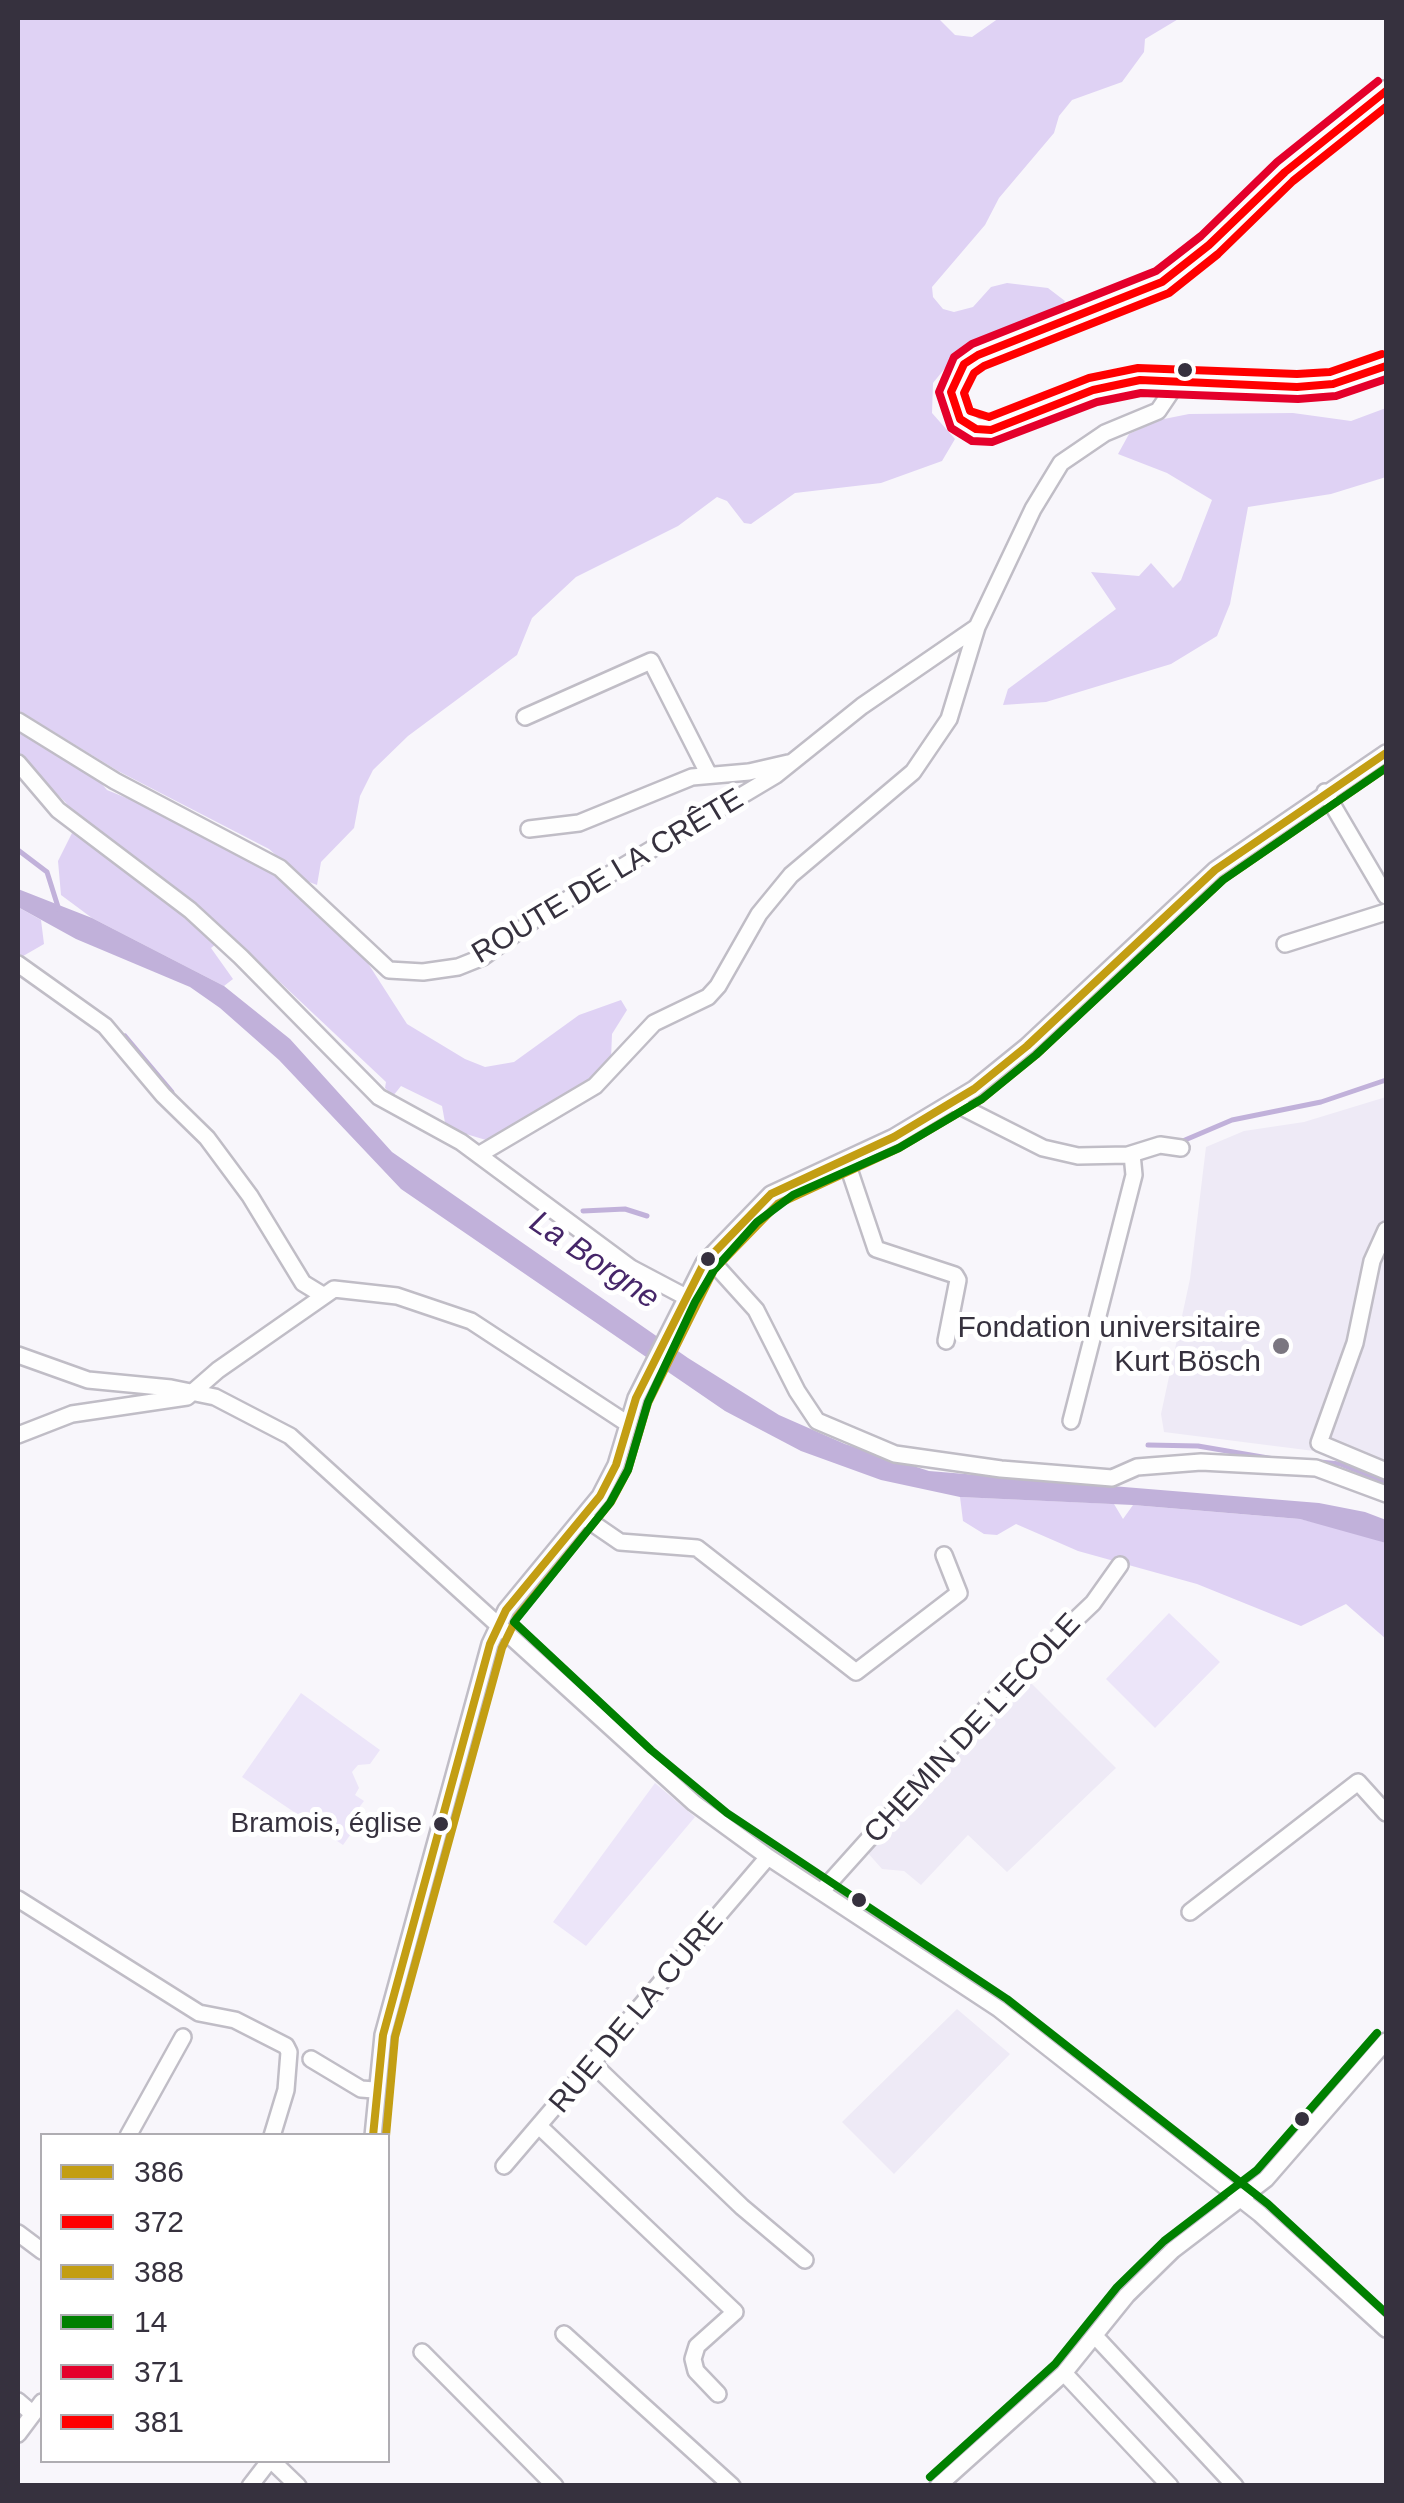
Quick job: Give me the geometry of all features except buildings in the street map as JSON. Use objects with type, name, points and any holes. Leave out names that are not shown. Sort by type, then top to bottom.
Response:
[{"type":"main road","points":[[1386,91],[1285,172],[1210,245],[1162,282],[978,356],[964,364],[951,392],[960,419],[976,429],[992,430],[1112,385],[1179,380],[1297,387],[1333,384],[1386,366]]},
{"type":"street","points":[[480,1154],[594,1086],[654,1023],[708,997],[759,914],[791,875],[914,772],[949,719],[977,627],[1033,508],[1061,463],[1105,434],[1158,411],[1179,380]]},
{"type":"street","name":"ROUTE DE LA CRÊTE","points":[[18,721],[114,781],[280,868],[381,965],[406,972],[458,967],[483,957],[538,918],[617,874],[791,762],[921,663],[977,627]]},
{"type":"street","name":"ROUTE DE LA CRÊTE","points":[[526,717],[651,661],[709,775]]},
{"type":"street","points":[[373,2133],[374,2090],[384,2035],[481,1672],[506,1610],[585,1518],[616,1464],[646,1377],[684,1296],[709,1258],[770,1194],[846,1160],[954,1103],[1027,1046],[1215,870],[1386,753]]},
{"type":"street","name":"ROUTE DE LA CRÊTE","points":[[529,829],[579,823],[654,790],[709,775],[791,762]]},
{"type":"street","points":[[18,763],[58,810],[190,910],[242,957],[380,1097],[480,1154],[631,1268],[684,1296]]},
{"type":"street","points":[[1325,792],[1386,896]]},
{"type":"street","points":[[1284,944],[1386,912]]},
{"type":"street","points":[[18,964],[105,1026],[207,1138],[250,1196],[303,1283],[322,1294]]},
{"type":"street","points":[[954,1103],[1043,1148],[1078,1156],[1132,1154],[1160,1145],[1182,1148]]},
{"type":"street","points":[[1071,1421],[1134,1175],[1132,1154]]},
{"type":"street","points":[[846,1160],[876,1249],[955,1275],[958,1294],[946,1341]]},
{"type":"street","points":[[1386,1230],[1372,1261],[1355,1343],[1320,1443],[1386,1472]]},
{"type":"street","points":[[709,1258],[756,1310],[796,1391],[818,1420],[894,1454],[1001,1470],[1112,1478],[1137,1468],[1200,1462],[1316,1468],[1386,1494]]},
{"type":"street","points":[[18,1435],[72,1414],[184,1399],[218,1370],[334,1289],[396,1296],[494,1332],[628,1424]]},
{"type":"street","points":[[18,1355],[88,1380],[196,1392],[250,1412],[290,1436],[643,1759],[768,1857],[999,2009],[1243,2200],[1386,2328]]},
{"type":"street","points":[[585,1518],[620,1542],[697,1548],[856,1672],[960,1592],[944,1555]]},
{"type":"street","name":"CHEMIN DE L'ECOLE","points":[[822,1891],[1007,1685],[1093,1603],[1120,1565]]},
{"type":"street","points":[[1190,1912],[1358,1782],[1386,1813]]},
{"type":"street","name":"RUE DE LA CURE","points":[[504,2166],[768,1857]]},
{"type":"street","points":[[18,1899],[185,2004],[234,2020],[362,2088],[374,2090]]},
{"type":"street","points":[[130,2133],[183,2037]]},
{"type":"street","points":[[938,2486],[1064,2374],[1127,2295],[1173,2250],[1243,2200],[1294,2150],[1386,2041]]},
{"type":"street","points":[[273,2133],[286,2090],[290,2052]]},
{"type":"street","points":[[593,2064],[684,2146],[742,2206],[805,2260]]},
{"type":"street","points":[[540,2126],[734,2312],[697,2346],[692,2360],[696,2371],[718,2394]]},
{"type":"street","points":[[18,2233],[40,2250]]},
{"type":"street","points":[[564,2334],[732,2486]]},
{"type":"street","points":[[1095,2336],[1234,2486]]},
{"type":"street","points":[[422,2352],[554,2486]]},
{"type":"street","points":[[1064,2374],[1170,2486]]},
{"type":"street","points":[[18,2401],[38,2408],[18,2434]]},
{"type":"street","points":[[250,2486],[268,2463]]},
{"type":"street","points":[[273,2463],[298,2486]]},
{"type":"shaded area","points":[[18,18],[938,18],[955,35],[972,37],[999,18],[1180,18],[1145,39],[1144,52],[1122,82],[1072,100],[1059,116],[1054,133],[999,198],[985,225],[932,287],[933,297],[943,309],[954,312],[973,307],[991,287],[1007,283],[1048,288],[1065,301],[1060,314],[1013,326],[975,343],[950,362],[933,383],[932,413],[955,439],[942,461],[881,483],[795,493],[751,524],[744,523],[727,501],[717,497],[678,526],[576,577],[532,618],[517,655],[408,736],[373,770],[360,796],[354,828],[321,862],[317,885],[304,880],[269,849],[118,771],[18,710]]},
{"type":"shaded area","points":[[1386,408],[1386,477],[1331,494],[1248,507],[1230,604],[1217,636],[1171,664],[1046,702],[1003,705],[1008,689],[1116,609],[1091,572],[1139,576],[1151,563],[1173,588],[1181,580],[1212,500],[1167,473],[1118,454],[1129,434],[1159,420],[1189,414],[1293,413],[1351,421]]},
{"type":"shaded area","points":[[18,727],[44,747],[85,764],[107,790],[244,852],[276,875],[362,954],[407,1024],[465,1059],[485,1067],[514,1062],[579,1015],[621,1000],[627,1010],[612,1034],[611,1059],[588,1081],[543,1111],[486,1140],[446,1128],[442,1106],[401,1086],[393,1096],[385,1088],[386,1082],[229,934],[211,948],[233,979],[224,986],[92,918],[61,895],[58,861],[77,823],[66,803],[18,755]]},
{"type":"shaded area","points":[[18,889],[92,918],[224,986],[290,1039],[392,1152],[688,1358],[779,1415],[845,1444],[929,1471],[1319,1503],[1365,1512],[1386,1520],[1386,1543],[1300,1519],[1133,1505],[960,1497],[881,1480],[801,1451],[725,1411],[401,1189],[279,1060],[220,1008],[190,987],[76,939],[18,907]]},
{"type":"shaded area","points":[[18,907],[41,920],[44,944],[18,959]]},
{"type":"shaded area","name":"Fondation universitaire Kurt Bösch","points":[[1386,1097],[1386,1477],[1322,1452],[1164,1432],[1161,1414],[1190,1279],[1206,1147],[1244,1131],[1304,1122]]},
{"type":"shaded area","points":[[960,1497],[1114,1504],[1123,1519],[1133,1505],[1300,1519],[1352,1531],[1386,1543],[1386,1639],[1346,1604],[1301,1626],[1197,1584],[1078,1551],[1016,1524],[997,1535],[984,1534],[963,1521]]},
{"type":"shaded area","points":[[1169,1613],[1220,1662],[1155,1728],[1106,1679]]},
{"type":"shaded area","points":[[1030,1682],[1116,1768],[1007,1872],[968,1835],[921,1885],[904,1871],[882,1869],[867,1852]]},
{"type":"shaded area","points":[[301,1693],[380,1750],[370,1764],[358,1765],[352,1772],[359,1788],[355,1795],[364,1801],[358,1809],[365,1814],[343,1845],[242,1777]]},
{"type":"shaded area","points":[[655,1783],[695,1817],[586,1946],[553,1922]]},
{"type":"shaded area","points":[[957,2009],[1010,2054],[894,2174],[842,2122]]},
{"type":"waterway","points":[[18,850],[47,872],[59,910]]},
{"type":"waterway","points":[[125,1036],[172,1092]]},
{"type":"waterway","points":[[1185,1140],[1232,1120],[1321,1102],[1386,1080]]},
{"type":"waterway","name":"La Borgne","points":[[583,1211],[625,1209],[647,1216]]},
{"type":"waterway","points":[[1148,1445],[1198,1446],[1274,1459]]},
{"type":"waterway","points":[[1320,1462],[1340,1464],[1386,1482]]},
{"type":"transit line","name":"371","points":[[1378,81],[1277,162],[1201,236],[1156,271],[972,344],[954,357],[939,392],[951,428],[972,441],[992,442],[1097,402],[1141,393],[1298,399],[1336,396],[1386,379]]},
{"type":"transit line","name":"372","points":[[1386,91],[1285,172],[1209,245],[1162,282],[978,355],[964,364],[951,392],[960,419],[976,429],[991,430],[1093,390],[1140,380],[1297,387],[1333,384],[1386,366]]},
{"type":"transit line","name":"381","points":[[1382,354],[1330,372],[1297,374],[1138,368],[1089,378],[989,417],[970,411],[964,393],[974,373],[984,366],[1169,293],[1218,254],[1293,181],[1386,107]]},
{"type":"transit line","name":"386","points":[[373,2133],[383,2035],[490,1644],[506,1610],[600,1496],[616,1465],[636,1398],[704,1263],[771,1194],[894,1137],[974,1089],[1027,1046],[1215,870],[1386,753]]},
{"type":"transit line","name":"388","points":[[386,2133],[395,2037],[502,1648],[517,1617],[611,1502],[628,1470],[648,1403],[714,1270],[778,1204],[899,1148],[982,1099],[1036,1055],[1223,880],[1386,768]]},
{"type":"transit line","name":"14","points":[[1386,768],[1223,880],[1036,1055],[982,1099],[899,1148],[793,1195],[757,1222],[714,1270],[695,1302],[648,1402],[628,1470],[610,1503],[514,1622],[651,1750],[727,1813],[1007,1999],[1268,2204],[1386,2313]]},
{"type":"transit line","name":"14","points":[[930,2477],[1055,2364],[1117,2287],[1164,2241],[1257,2170],[1377,2033]]},
{"type":"place","name":"Fondation universitaire Kurt Bösch","points":[[1281,1346]]},
{"type":"place","name":"Bramois, église","points":[[441,1824]]}]
